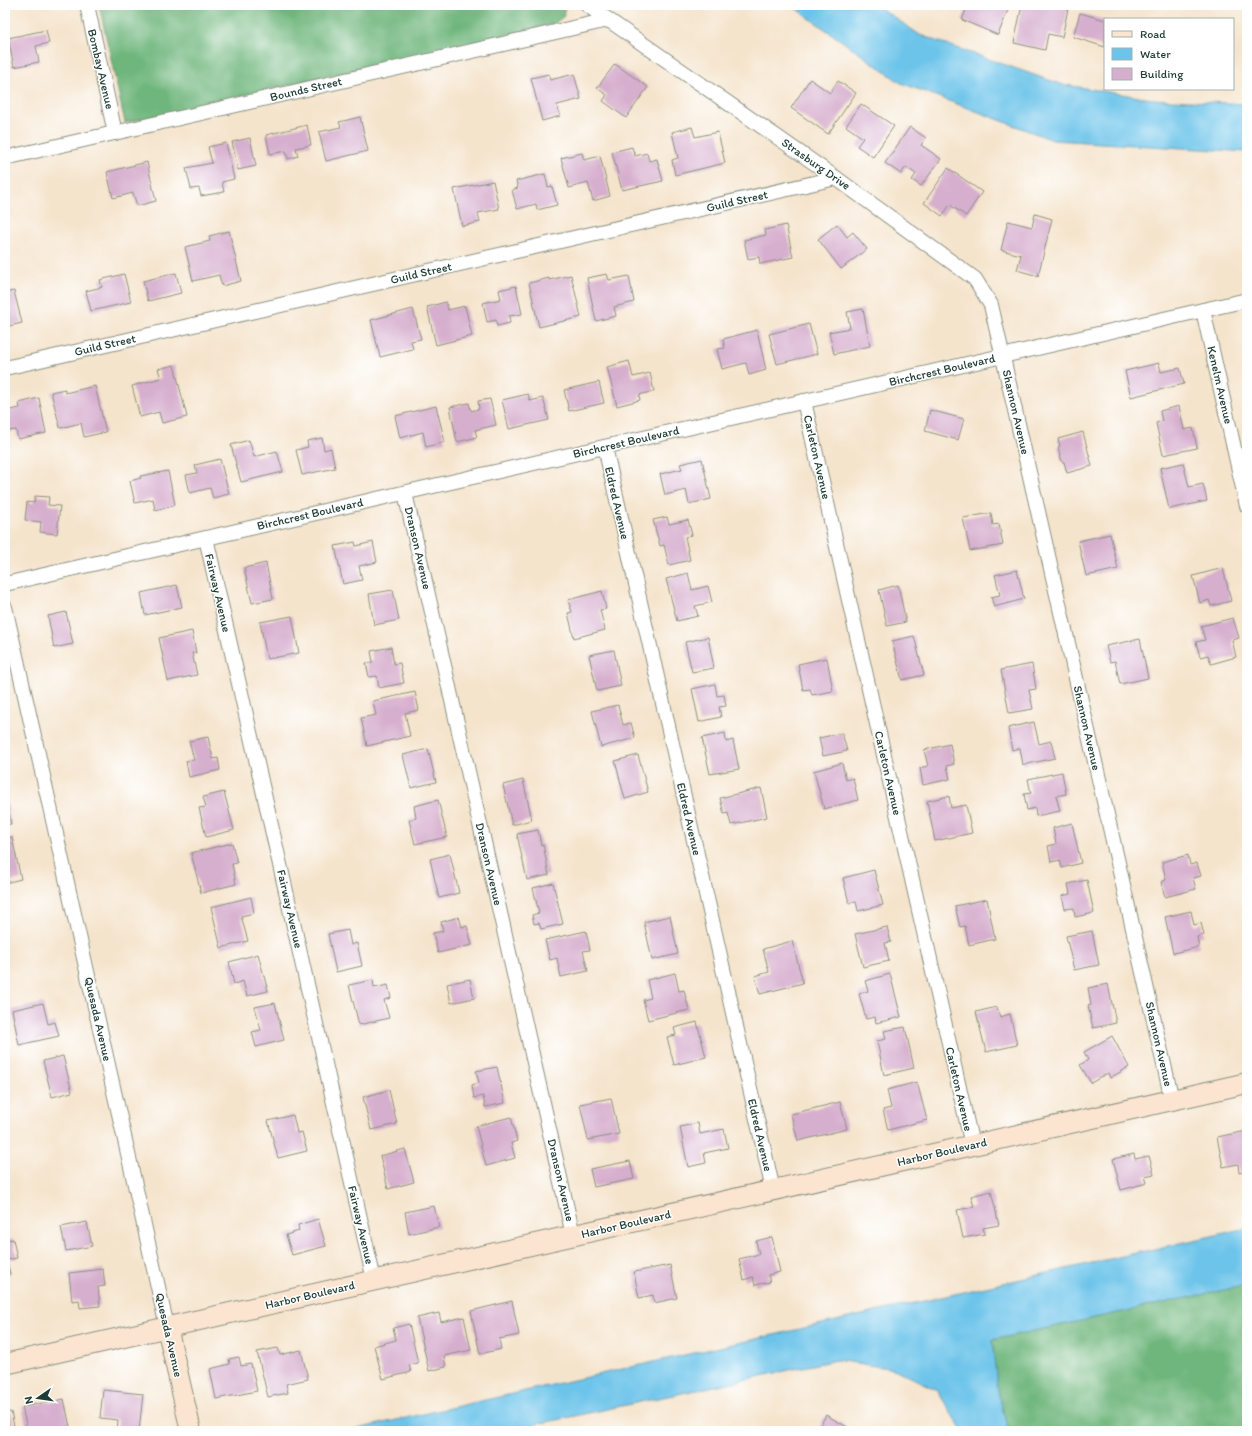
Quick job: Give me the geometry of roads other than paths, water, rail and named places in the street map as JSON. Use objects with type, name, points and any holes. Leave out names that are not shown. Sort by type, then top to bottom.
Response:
[{"type":"street","name":"Bombay Avenue","points":[[87,5],[115,133]]},
{"type":"street","name":"Strasburg Drive","points":[[587,5],[836,178],[975,279],[991,305],[1003,356]]},
{"type":"street","name":"Bounds Street","points":[[5,158],[608,20]]},
{"type":"street","name":"Guild Street","points":[[5,368],[836,178]]},
{"type":"street","name":"Birchcrest Boulevard","points":[[5,584],[1247,300]]},
{"type":"street","name":"Kenelm Avenue","points":[[1203,310],[1247,506]]},
{"type":"street","name":"Shannon Avenue","points":[[1003,356],[1172,1100]]},
{"type":"street","name":"Carleton Avenue","points":[[804,401],[972,1146]]},
{"type":"street","name":"Eldred Avenue","points":[[605,447],[773,1190]]},
{"type":"street","name":"Dranson Avenue","points":[[405,493],[573,1236]]},
{"type":"street","name":"Fairway Avenue","points":[[206,538],[374,1280]]},
{"type":"street","name":"Quesada Avenue","points":[[5,607],[191,1431]]},
{"type":"street","name":"Harbor Boulevard","points":[[5,1364],[1247,1083]]},
{"type":"water","points":[[791,5],[876,5],[920,35],[1060,84],[1152,99],[1247,104],[1247,152],[1053,140],[901,83]]},
{"type":"water","points":[[1247,1228],[1247,1285],[992,1340],[997,1386],[1008,1431],[962,1431],[937,1390],[894,1369],[836,1360],[505,1431],[348,1431]]}]
